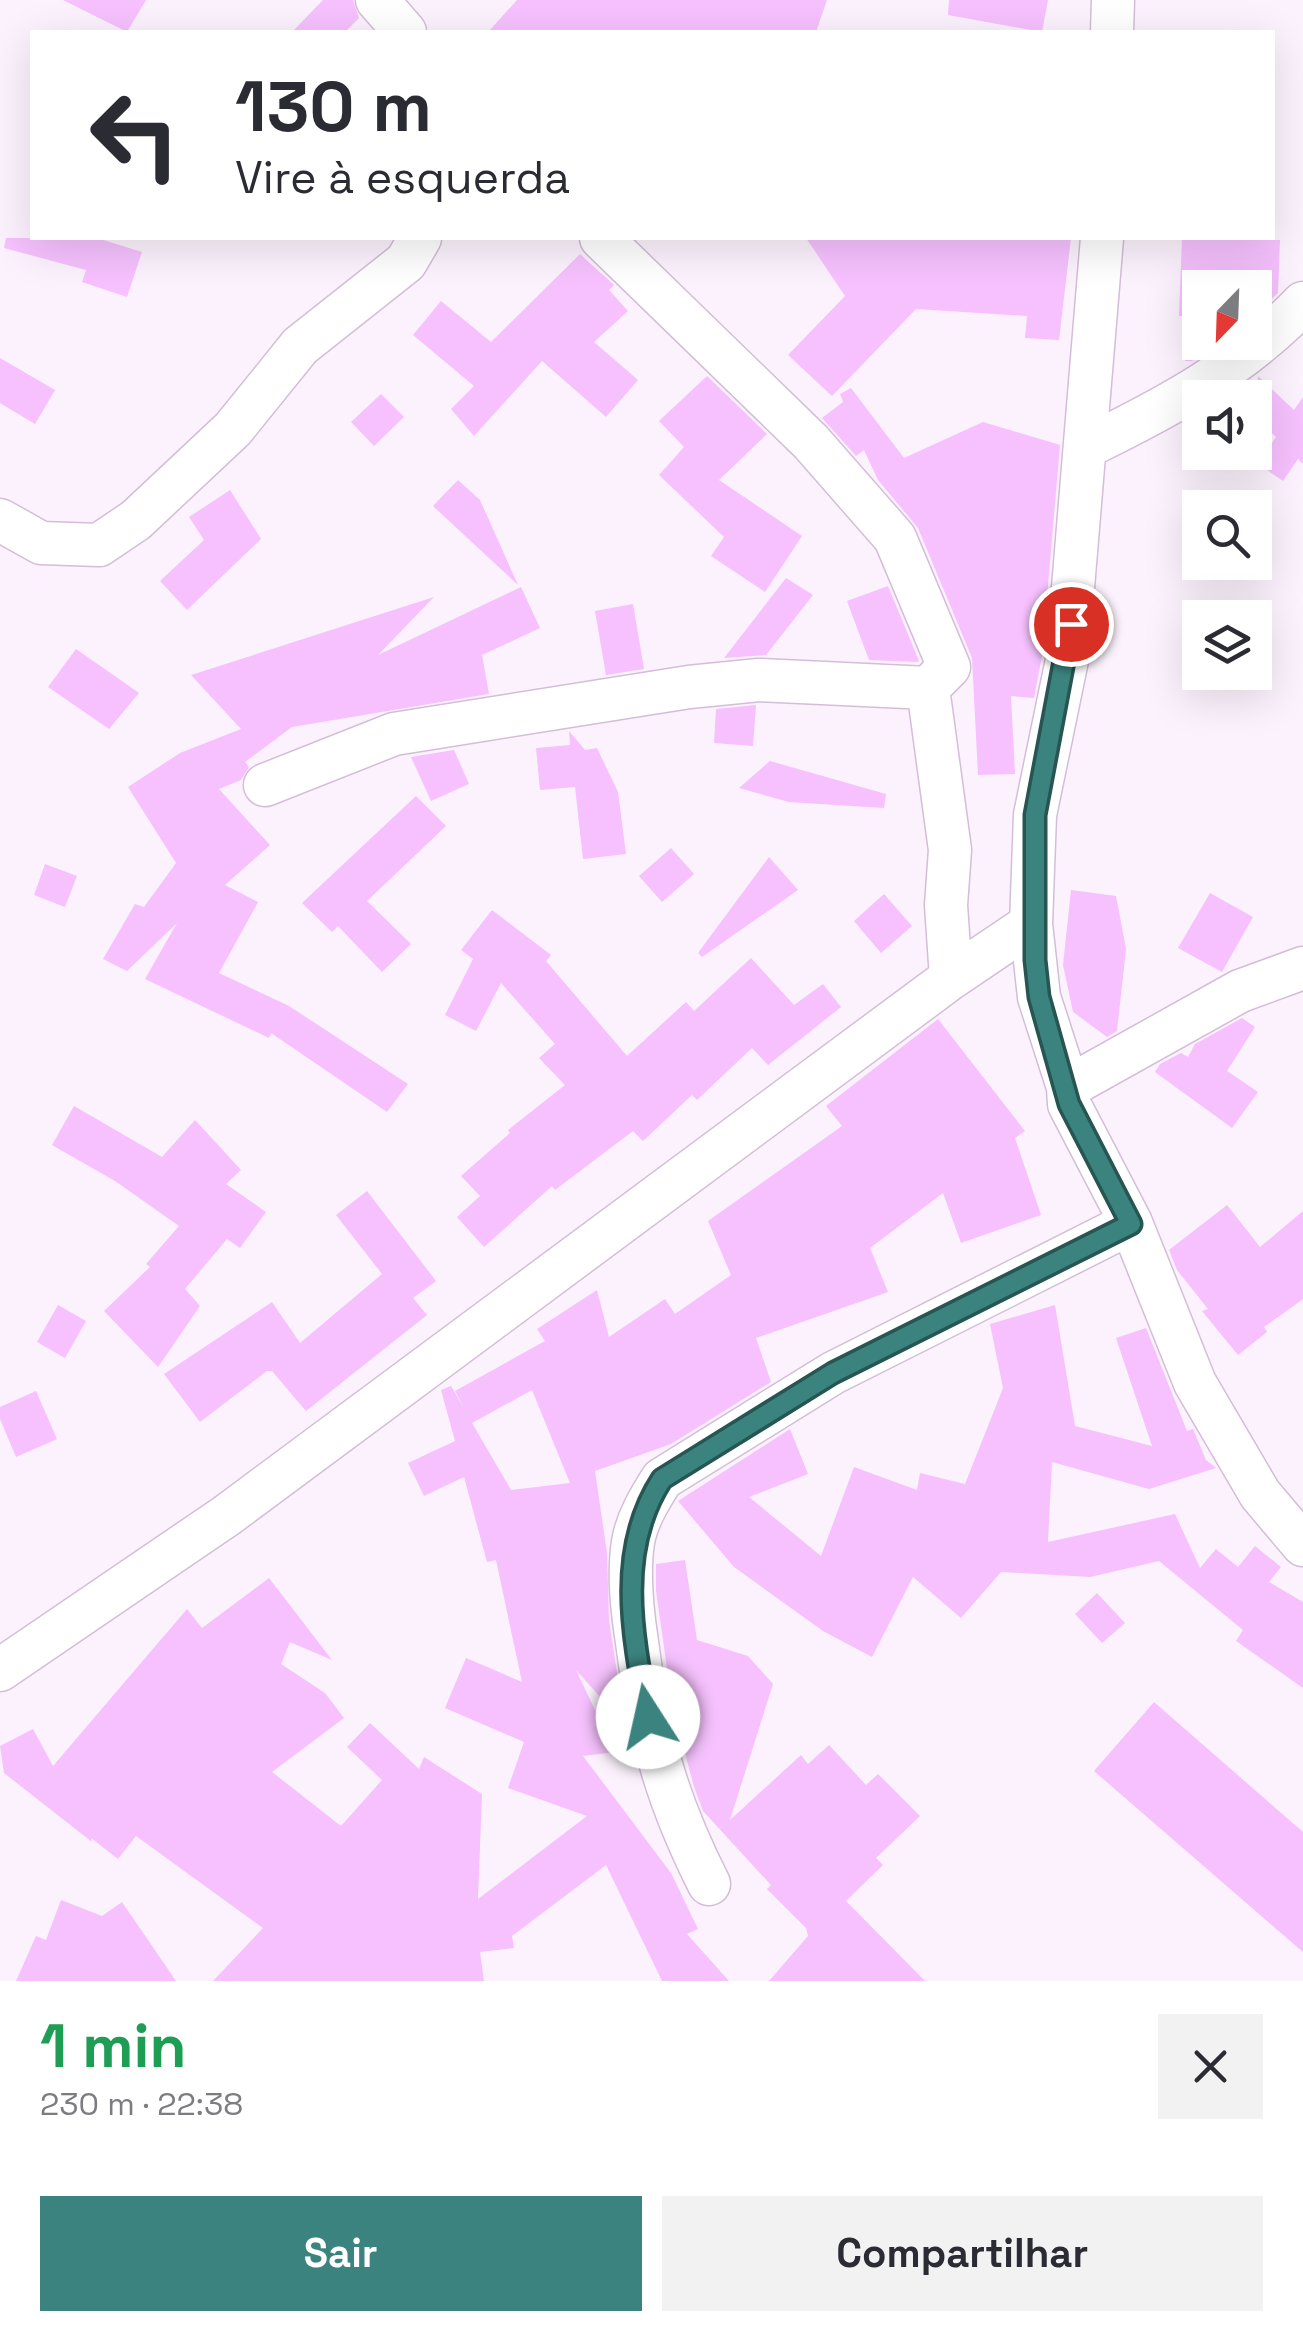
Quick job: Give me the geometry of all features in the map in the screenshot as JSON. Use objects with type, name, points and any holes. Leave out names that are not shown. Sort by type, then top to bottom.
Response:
[{"type":"street","points":[[377,0],[403,30]]},
{"type":"street","points":[[1112,30],[1114,0]]},
{"type":"street","points":[[0,520],[40,543],[100,546],[136,520],[233,429],[300,346],[406,262],[419,240]]},
{"type":"street","points":[[265,785],[394,734],[689,687],[759,680],[928,688],[948,667],[895,538],[811,442],[603,240]]},
{"type":"street","points":[[1102,240],[1068,660],[1035,815],[1032,924],[1039,997],[1068,1086],[1069,1104],[1131,1224],[1194,1383],[1260,1494],[1303,1545]]},
{"type":"street","points":[[1088,446],[1187,397],[1267,340],[1303,303]]},
{"type":"street","points":[[928,688],[950,850],[946,906],[951,978]]},
{"type":"street","points":[[0,1670],[226,1516],[951,978],[1032,924]]},
{"type":"street","points":[[1068,1086],[1240,991],[1303,968]]},
{"type":"street","points":[[709,1884],[660,1774],[631,1600],[633,1541],[647,1503],[662,1479],[818,1382],[1131,1224]]},
{"type":"building","points":[[63,0],[146,0],[128,30]]},
{"type":"building","points":[[323,0],[353,0],[359,18],[347,30],[294,30]]},
{"type":"building","points":[[517,0],[827,0],[817,30],[490,30]]},
{"type":"building","points":[[949,0],[1048,0],[1042,30],[948,15]]},
{"type":"building","points":[[6,238],[103,240],[142,252],[127,297],[82,282],[86,270],[4,248]]},
{"type":"building","points":[[807,240],[1071,240],[1059,340],[1025,338],[1027,316],[916,309],[832,396],[788,355],[845,296]]},
{"type":"building","points":[[1182,240],[1280,240],[1278,293],[1272,298],[1272,270],[1182,270],[1182,316]]},
{"type":"building","points":[[580,254],[614,285],[609,290],[628,311],[594,342],[638,380],[606,417],[542,361],[474,436],[451,409],[474,386],[413,335],[441,301],[491,342]]},
{"type":"building","points":[[0,358],[55,390],[35,424],[0,403]]},
{"type":"building","points":[[707,376],[767,434],[719,480],[802,536],[765,592],[711,556],[724,537],[659,475],[684,447],[659,421]]},
{"type":"building","points":[[851,388],[904,458],[983,422],[1060,445],[1042,656],[1034,698],[1011,696],[1015,774],[978,775],[972,658],[918,528],[878,480],[864,450],[856,456],[822,418],[843,402],[840,394]]},
{"type":"building","points":[[1272,389],[1294,410],[1303,397],[1303,464],[1298,459],[1283,481],[1267,470],[1272,470],[1272,443],[1276,437],[1272,433]]},
{"type":"building","points":[[381,394],[404,417],[374,446],[351,422]]},
{"type":"building","points":[[458,480],[480,500],[518,585],[433,506]]},
{"type":"building","points":[[230,490],[261,539],[187,610],[160,581],[204,540],[189,517]]},
{"type":"building","points":[[786,578],[813,595],[766,655],[724,658]]},
{"type":"building","points":[[888,586],[918,662],[869,660],[847,601]]},
{"type":"building","points":[[521,587],[540,628],[482,655],[489,694],[292,727],[245,762],[249,767],[241,780],[219,789],[270,845],[225,885],[258,902],[219,973],[289,1006],[408,1084],[387,1112],[271,1033],[269,1038],[145,979],[177,923],[127,971],[103,959],[135,904],[144,907],[176,863],[128,787],[180,753],[241,729],[191,675],[434,597],[378,655]]},
{"type":"building","points":[[633,604],[644,669],[606,675],[595,611]]},
{"type":"building","points":[[76,649],[139,693],[109,729],[48,687]]},
{"type":"building","points":[[756,705],[753,746],[714,743],[716,709]]},
{"type":"building","points":[[569,731],[585,750],[597,748],[618,792],[626,854],[583,859],[575,787],[540,790],[536,748],[570,745]]},
{"type":"building","points":[[454,750],[469,784],[431,801],[411,757]]},
{"type":"building","points":[[770,761],[886,794],[884,808],[789,802],[739,788]]},
{"type":"building","points":[[416,796],[446,826],[367,901],[411,944],[382,972],[338,926],[332,932],[302,903]]},
{"type":"building","points":[[671,848],[694,874],[662,902],[639,876]]},
{"type":"building","points":[[769,857],[798,890],[702,957],[698,953]]},
{"type":"building","points":[[45,864],[77,876],[65,907],[34,895]]},
{"type":"building","points":[[1071,890],[1116,896],[1126,949],[1117,1031],[1107,1037],[1073,1012],[1063,965]]},
{"type":"building","points":[[1210,893],[1253,917],[1222,972],[1178,948]]},
{"type":"building","points":[[884,894],[912,926],[881,953],[854,921]]},
{"type":"building","points":[[492,910],[551,955],[546,961],[627,1056],[686,1002],[694,1011],[751,958],[794,1005],[823,984],[841,1007],[768,1065],[752,1048],[697,1100],[692,1095],[643,1141],[633,1131],[555,1190],[552,1186],[484,1247],[457,1217],[480,1196],[461,1176],[510,1133],[508,1130],[565,1085],[539,1058],[555,1044],[501,983],[476,1031],[445,1015],[473,959],[461,950]]},
{"type":"building","points":[[1242,1018],[1255,1027],[1227,1071],[1258,1092],[1232,1128],[1155,1072],[1160,1064],[1181,1053],[1188,1057],[1195,1044]]},
{"type":"building","points":[[938,1019],[1025,1131],[1015,1138],[1041,1215],[961,1243],[943,1193],[870,1248],[888,1292],[756,1338],[771,1382],[671,1444],[595,1471],[607,1553],[609,1620],[625,1725],[576,1670],[615,1752],[583,1756],[671,1873],[698,1929],[687,1934],[729,1981],[662,1981],[606,1865],[512,1936],[514,1948],[480,1952],[484,1981],[213,1981],[263,1928],[136,1836],[118,1859],[91,1838],[92,1842],[4,1773],[0,1746],[33,1729],[53,1766],[187,1609],[202,1628],[269,1578],[332,1660],[290,1642],[281,1664],[325,1693],[344,1718],[272,1772],[341,1826],[382,1780],[347,1747],[370,1723],[419,1769],[424,1757],[482,1794],[478,1899],[587,1816],[508,1788],[524,1742],[445,1708],[466,1658],[522,1682],[496,1560],[487,1562],[464,1477],[424,1496],[408,1463],[455,1441],[441,1390],[451,1386],[464,1408],[455,1391],[545,1341],[537,1329],[597,1290],[609,1337],[665,1299],[675,1314],[731,1275],[708,1221],[842,1126],[826,1106]],"holes":[[[532,1390],[570,1483],[511,1490],[472,1423]]]},
{"type":"building","points":[[74,1106],[162,1157],[195,1120],[241,1170],[226,1184],[266,1212],[240,1248],[227,1239],[185,1289],[200,1306],[158,1367],[104,1311],[150,1267],[146,1264],[179,1226],[115,1181],[52,1145]]},
{"type":"building","points":[[367,1191],[436,1281],[413,1298],[427,1315],[306,1411],[272,1371],[267,1371],[200,1422],[164,1374],[272,1302],[300,1343],[382,1274],[336,1215]]},
{"type":"building","points":[[1227,1205],[1260,1247],[1303,1211],[1303,1299],[1264,1327],[1267,1332],[1238,1355],[1202,1311],[1208,1309],[1177,1270],[1169,1250]]},
{"type":"building","points":[[58,1305],[86,1321],[65,1358],[37,1342]]},
{"type":"building","points":[[1055,1305],[1075,1426],[1152,1446],[1116,1338],[1146,1328],[1187,1431],[1193,1429],[1206,1460],[1216,1468],[1149,1489],[1052,1462],[1048,1542],[1175,1514],[1200,1568],[1216,1549],[1238,1567],[1255,1546],[1281,1567],[1269,1582],[1303,1602],[1303,1688],[1236,1641],[1243,1630],[1159,1561],[1090,1577],[1001,1572],[961,1618],[913,1577],[872,1657],[823,1631],[734,1567],[678,1501],[790,1429],[808,1474],[749,1497],[821,1556],[854,1467],[917,1490],[920,1473],[965,1484],[1003,1388],[990,1324]]},
{"type":"building","points":[[36,1391],[57,1439],[16,1457],[0,1419],[0,1407]]},
{"type":"building","points":[[685,1560],[697,1640],[748,1656],[773,1684],[730,1820],[801,1755],[808,1764],[829,1745],[866,1785],[878,1774],[920,1816],[876,1858],[883,1865],[846,1901],[925,1981],[769,1981],[808,1936],[806,1928],[767,1889],[771,1885],[703,1811],[694,1787],[672,1703],[656,1591],[656,1564]]},
{"type":"building","points":[[1097,1593],[1125,1623],[1102,1643],[1075,1614]]},
{"type":"building","points":[[1154,1702],[1303,1832],[1303,1952],[1094,1771]]},
{"type":"building","points":[[61,1900],[102,1916],[122,1902],[176,1981],[16,1981],[36,1936],[46,1940]]},
{"type":"route","points":[[648,1717],[631,1600],[633,1541],[647,1503],[662,1479],[833,1373],[1131,1224],[1069,1104],[1068,1086],[1039,997],[1035,960],[1035,815],[1068,660],[1071,624]]}]
